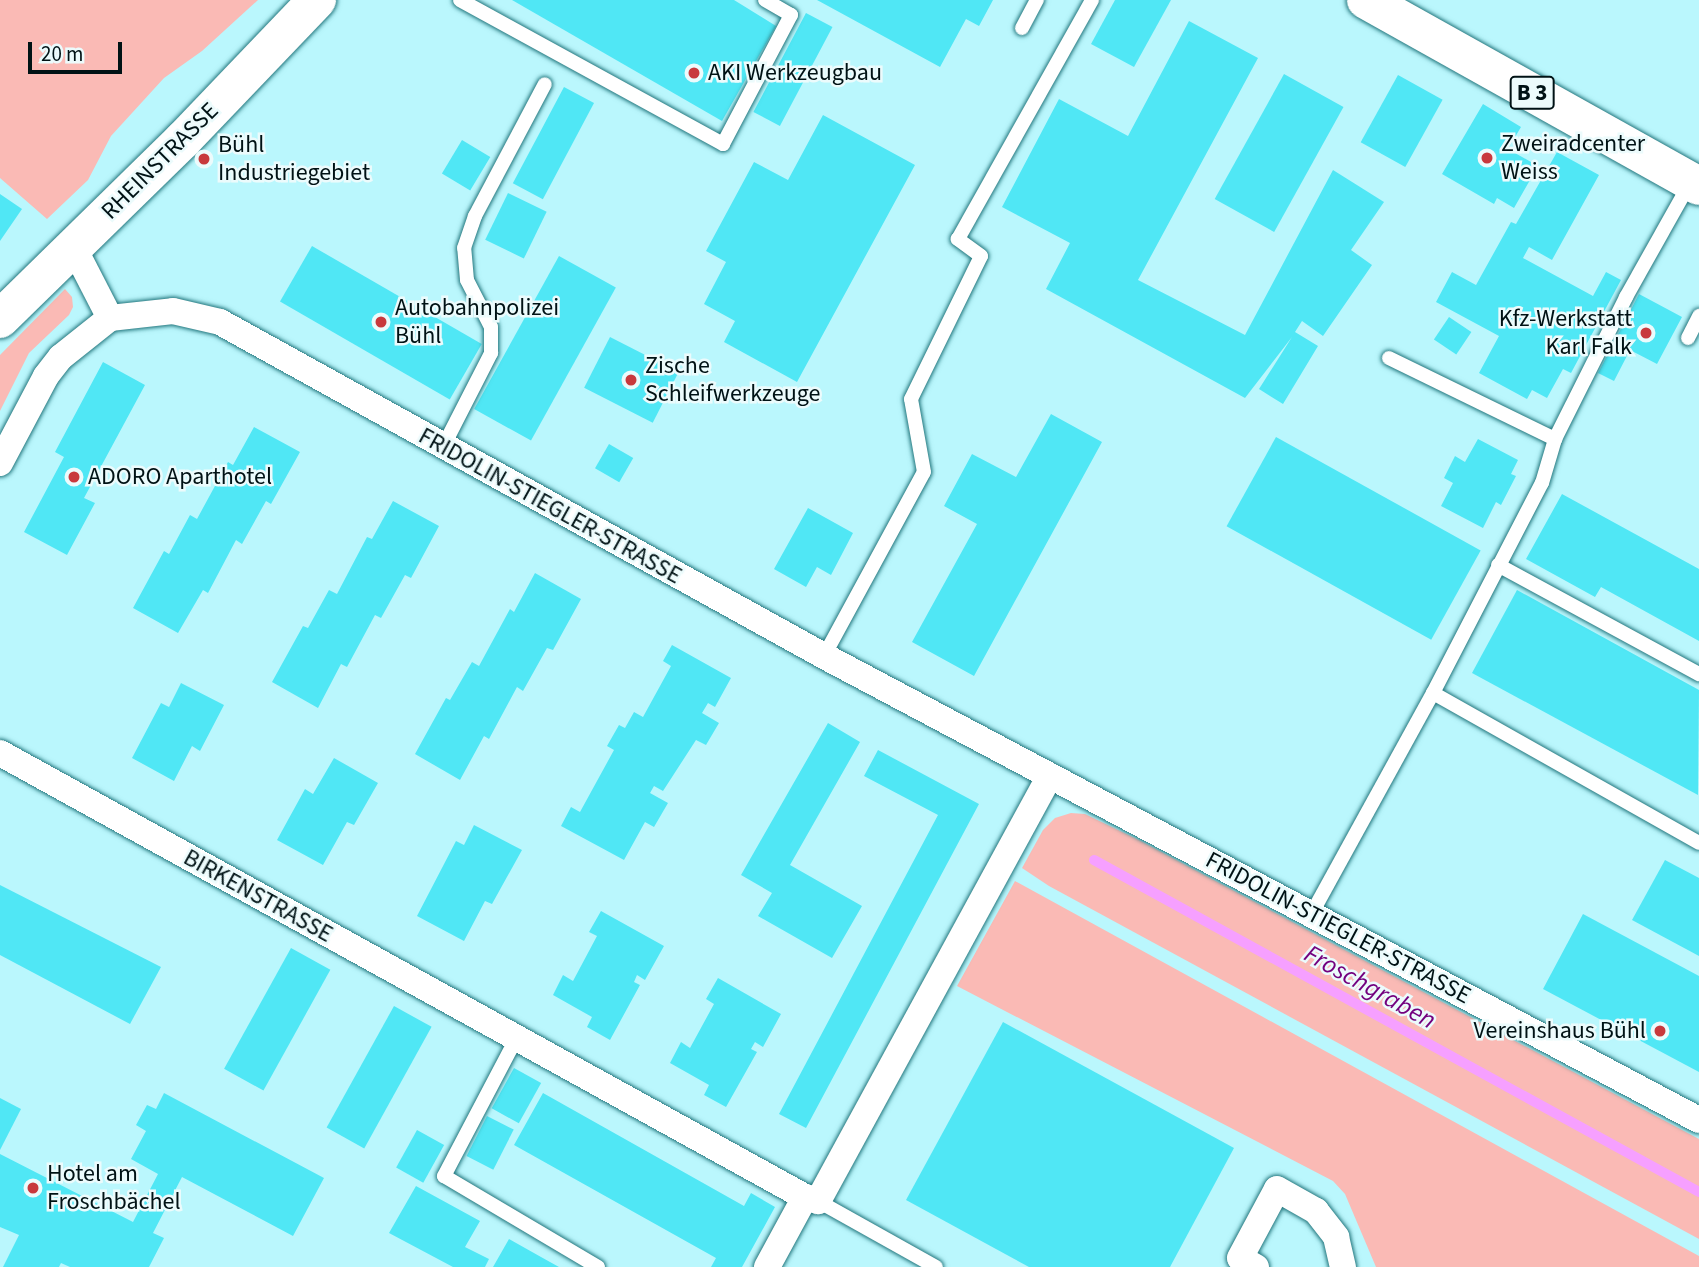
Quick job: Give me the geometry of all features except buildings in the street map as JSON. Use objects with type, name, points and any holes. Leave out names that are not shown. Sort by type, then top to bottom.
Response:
[{"type":"street","name":"RHEINSTRASSE","points":[[0,319],[254,69],[317,0]]},
{"type":"street","name":"B 3","points":[[1366,0],[1695,184]]},
{"type":"street","points":[[0,463],[46,376],[61,357],[110,318],[74,248]]},
{"type":"street","name":"FRIDOLIN-STIEGLER-STRASSE","points":[[110,318],[173,311],[220,322],[824,656],[1699,1120]]},
{"type":"street","name":"BIRKENSTRASSE","points":[[0,752],[516,1039],[811,1199]]},
{"type":"street","points":[[766,1267],[811,1199],[1050,776]]},
{"type":"street","points":[[1256,1267],[1240,1258],[1277,1189],[1316,1211],[1336,1237],[1343,1267]]},
{"type":"lane","points":[[460,0],[723,144],[792,15],[765,0]]},
{"type":"lane","points":[[1022,28],[1037,0]]},
{"type":"lane","points":[[824,656],[923,472],[911,399],[981,256],[958,239],[1092,0]]},
{"type":"lane","points":[[443,447],[491,353],[491,327],[467,280],[464,248],[475,216],[545,84]]},
{"type":"lane","points":[[1312,913],[1433,693],[1542,483],[1555,439],[1626,297],[1695,184]]},
{"type":"lane","points":[[1688,338],[1699,316]]},
{"type":"lane","points":[[1389,358],[1555,439]]},
{"type":"lane","points":[[1498,565],[1699,674]]},
{"type":"lane","points":[[1433,693],[1699,843]]},
{"type":"lane","points":[[516,1039],[444,1176],[598,1267]]},
{"type":"lane","points":[[811,1199],[936,1267]]},
{"type":"shaded area","points":[[0,0],[258,0],[202,51],[164,78],[111,136],[88,180],[47,219],[0,178]]},
{"type":"shaded area","points":[[65,289],[72,297],[73,307],[69,315],[29,353],[0,411],[0,355]]},
{"type":"shaded area","points":[[1071,813],[1085,814],[1139,840],[1699,1139],[1699,1239],[1049,886],[1022,868],[1043,830],[1055,818]]},
{"type":"shaded area","points":[[1015,881],[1699,1256],[1699,1267],[1376,1267],[1345,1194],[1333,1181],[957,986]]},
{"type":"waterway","name":"Froschgraben","points":[[1094,860],[1699,1192]]},
{"type":"place","name":"AKI Werkzeugbau","points":[[694,73]]},
{"type":"place","name":"Zweiradcenter Weiss","points":[[1487,158]]},
{"type":"place","name":"Bühl Industriegebiet","points":[[204,159]]},
{"type":"place","name":"Autobahnpolizei Bühl","points":[[381,322]]},
{"type":"place","name":"Kfz-Werkstatt Karl Falk","points":[[1646,333]]},
{"type":"place","name":"Zische Schleifwerkzeuge","points":[[631,380]]},
{"type":"place","name":"ADORO Aparthotel","points":[[74,477]]},
{"type":"place","name":"Vereinshaus Bühl","points":[[1660,1031]]},
{"type":"place","name":"Hotel am Froschbächel","points":[[33,1188]]}]
